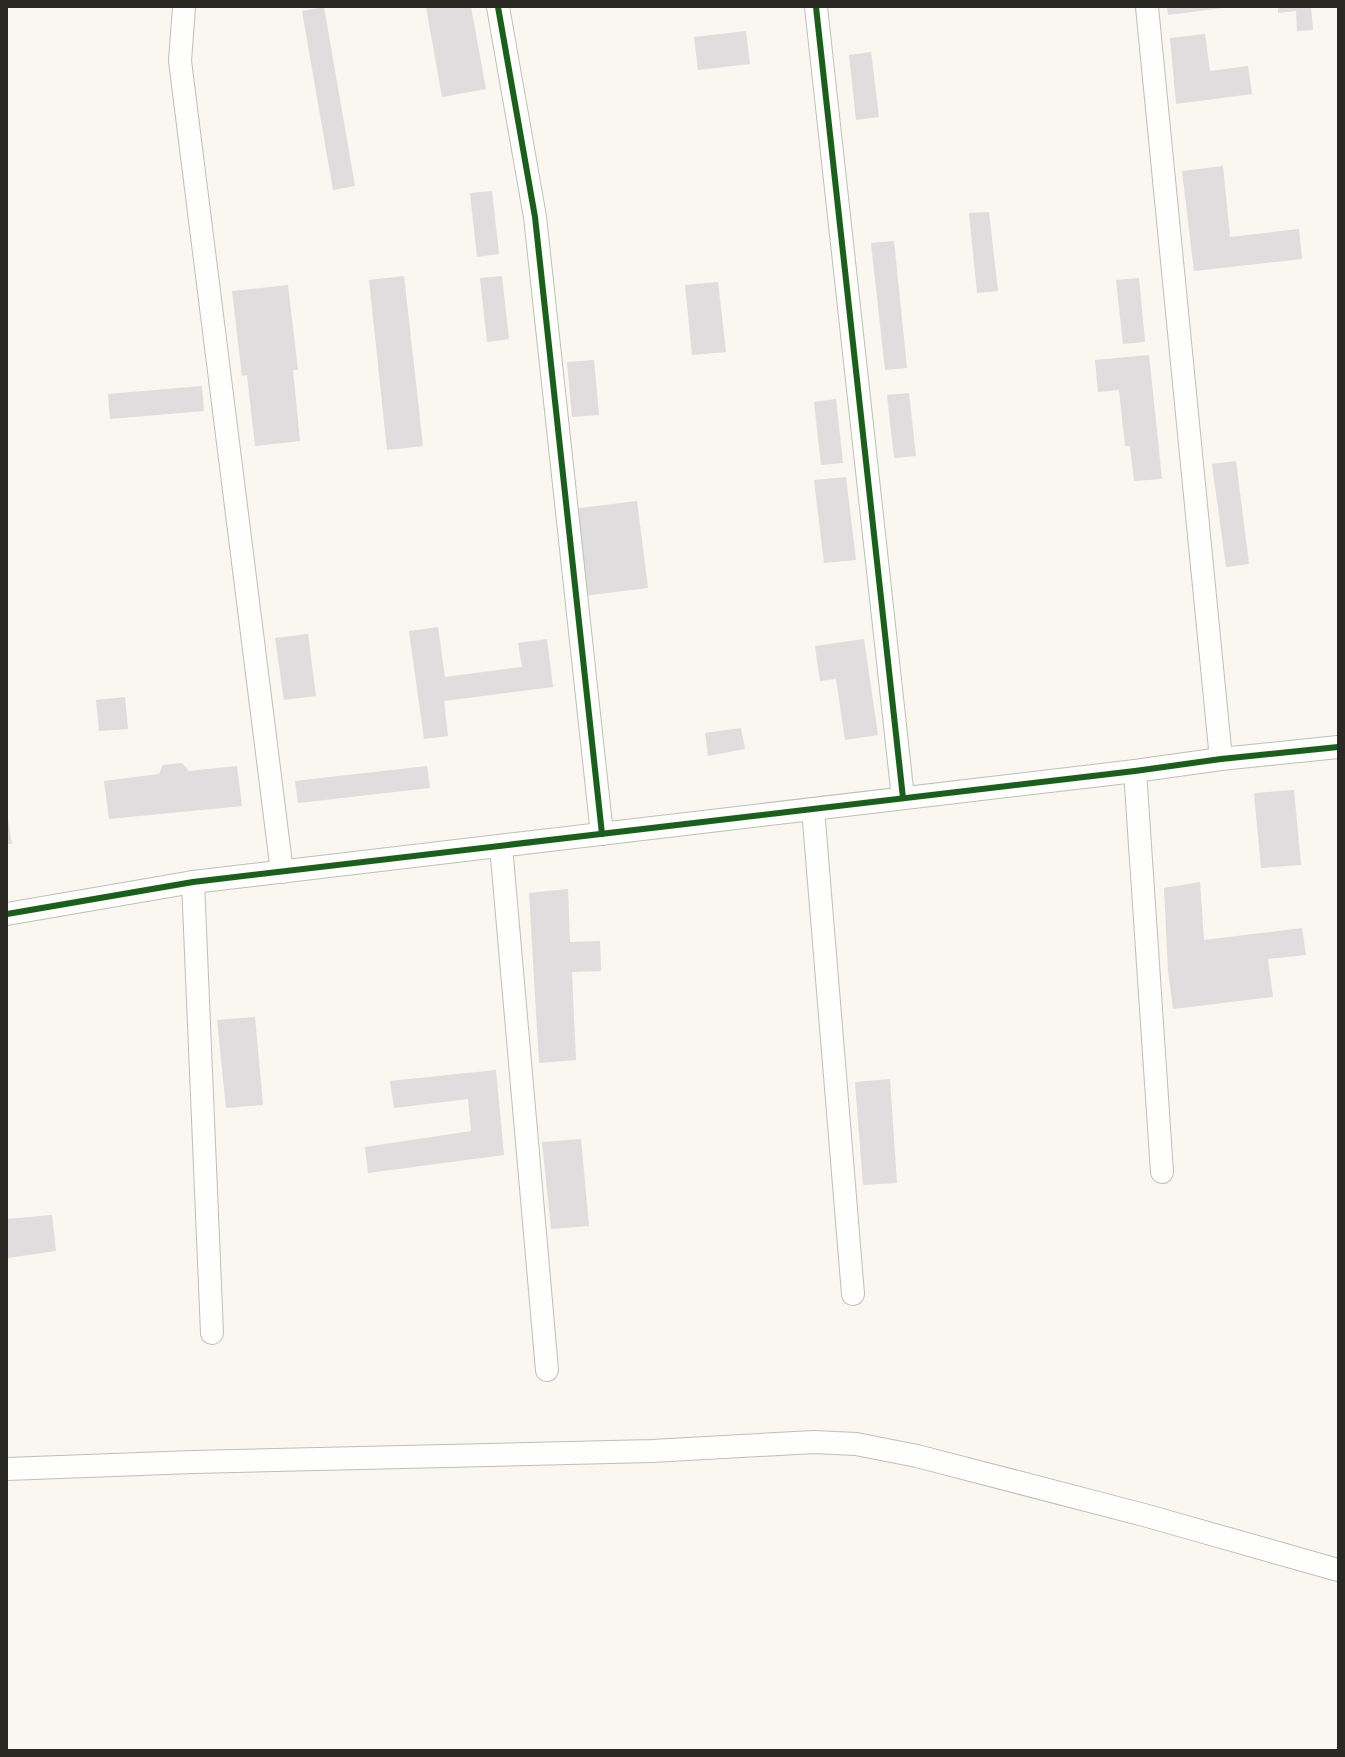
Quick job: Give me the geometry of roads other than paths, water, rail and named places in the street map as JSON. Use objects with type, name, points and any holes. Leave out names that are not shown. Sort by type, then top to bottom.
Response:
[{"type":"street","points":[[184,7],[180,61],[282,872]]},
{"type":"street","points":[[498,7],[535,217],[602,834]]},
{"type":"street","points":[[816,7],[903,798]]},
{"type":"street","points":[[1148,7],[1221,759]]},
{"type":"street","points":[[7,914],[193,882],[1135,771],[1221,759],[1338,747]]},
{"type":"street","points":[[1135,771],[1162,1172]]},
{"type":"street","points":[[813,809],[853,1294]]},
{"type":"street","points":[[501,846],[547,1370]]},
{"type":"street","points":[[193,882],[212,1333]]},
{"type":"street","points":[[7,1468],[652,1451],[814,1442],[856,1444],[917,1456],[1144,1515],[1338,1570]]}]
